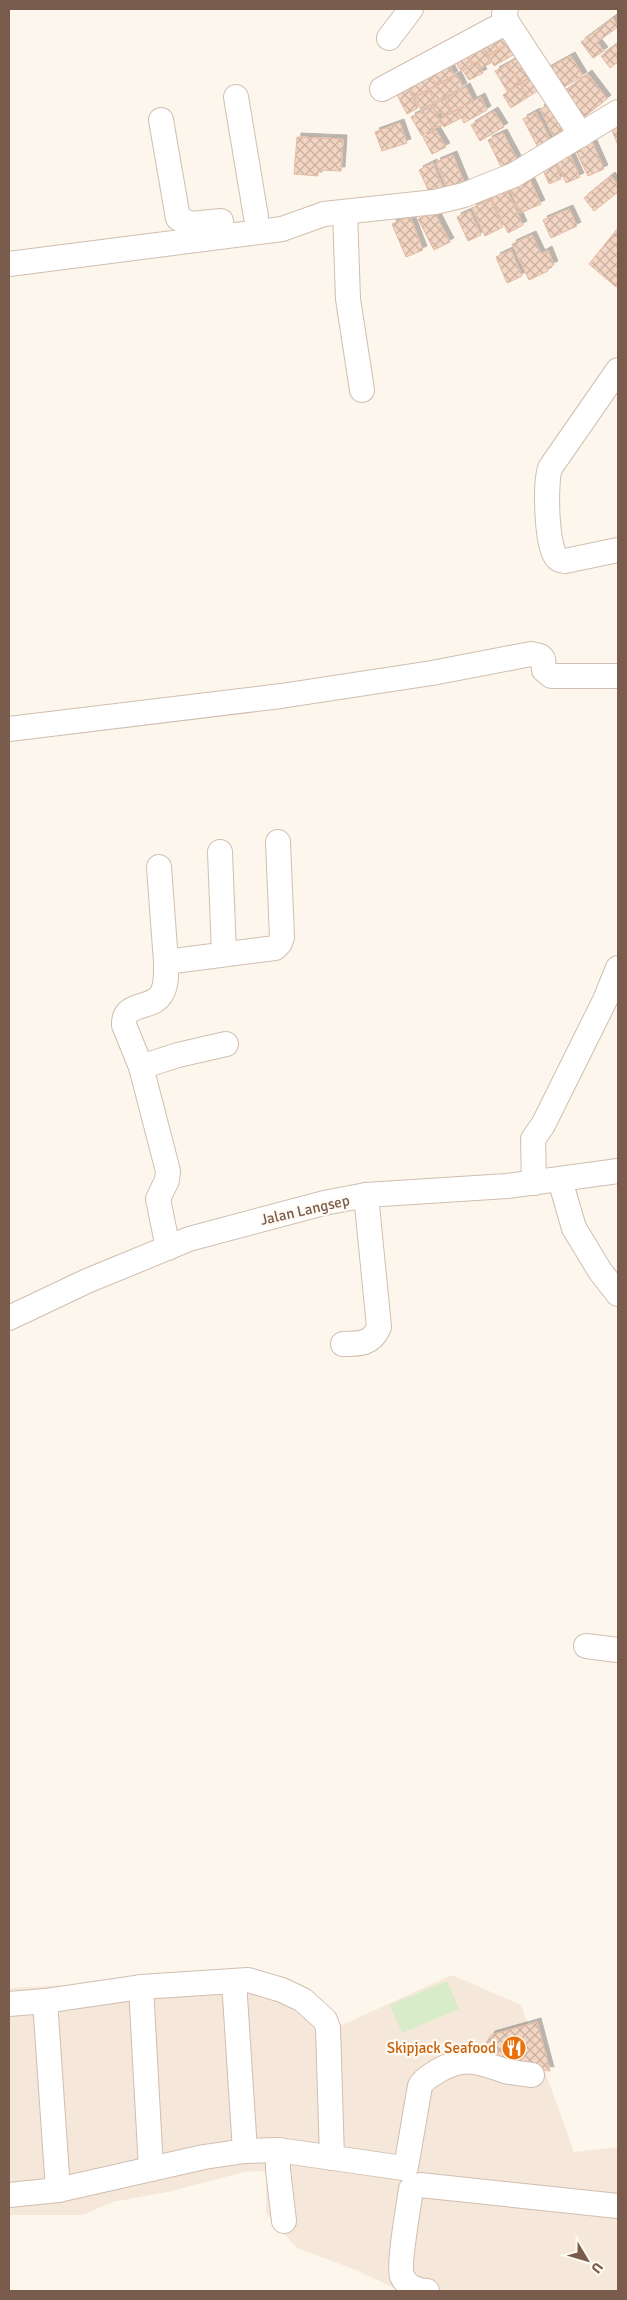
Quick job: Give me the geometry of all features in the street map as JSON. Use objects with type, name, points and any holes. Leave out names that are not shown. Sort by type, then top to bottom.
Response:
[{"type":"street","points":[[389,38],[411,9]]},
{"type":"street","points":[[382,89],[507,16],[581,135]]},
{"type":"street","points":[[236,97],[256,216]]},
{"type":"street","points":[[9,264],[282,229],[324,214],[435,202],[464,195],[514,175],[618,112]]},
{"type":"street","points":[[161,120],[178,218],[191,224],[289,214],[314,218]]},
{"type":"street","points":[[345,212],[348,299],[362,390]]},
{"type":"street","points":[[618,370],[550,468],[547,497],[549,534],[556,557],[559,560],[565,561],[618,550]]},
{"type":"street","points":[[9,730],[281,696],[432,673],[531,654],[540,656],[543,659],[544,670],[551,676],[618,676]]},
{"type":"street","points":[[166,962],[224,953],[275,948],[280,943],[282,936],[278,842]]},
{"type":"street","points":[[220,852],[224,953]]},
{"type":"street","points":[[159,867],[166,962],[163,992],[159,998],[131,1008],[124,1018],[124,1025],[141,1067],[168,1172],[167,1180],[158,1199],[168,1248]]},
{"type":"street","points":[[534,1183],[533,1140],[543,1125],[606,1000],[618,968]]},
{"type":"street","points":[[141,1067],[178,1055],[226,1044]]},
{"type":"street","name":"Jalan Langsep","points":[[9,1318],[87,1281],[189,1239],[324,1204],[366,1196],[534,1183],[618,1171]]},
{"type":"street","points":[[560,1180],[574,1228],[600,1271],[618,1294]]},
{"type":"street","points":[[343,1344],[365,1343],[375,1337],[379,1327],[366,1196]]},
{"type":"street","points":[[586,1646],[618,1650]]},
{"type":"street","points":[[9,2004],[45,2001],[140,1987],[248,1980],[282,1990],[303,2000],[325,2020],[328,2028],[337,2158]]},
{"type":"street","points":[[234,1981],[245,2151]]},
{"type":"street","points":[[140,1987],[151,2169]]},
{"type":"street","points":[[45,2001],[58,2190]]},
{"type":"street","points":[[427,2291],[411,2287],[401,2271],[413,2175],[431,2086],[427,2079],[445,2067],[462,2060],[532,2075]]},
{"type":"street","points":[[9,2195],[58,2190],[204,2156],[245,2151],[279,2169],[337,2158],[372,2162],[413,2175],[618,2206]]},
{"type":"street","points":[[279,2169],[284,2221]]},
{"type":"street","points":[[413,2175],[618,2195]]},
{"type":"shaded area","points":[[452,1975],[521,2005],[574,2152],[618,2147],[618,2291],[400,2291],[356,2270],[297,2248],[266,2213],[266,2171],[244,2172],[168,2192],[112,2202],[83,2215],[9,2215],[9,1988],[255,1976],[291,1987],[342,2025]]},
{"type":"green space","points":[[447,1981],[459,2009],[402,2033],[390,2005]]},
{"type":"building","points":[[613,18],[618,27],[597,42],[604,51],[593,58],[581,42]]},
{"type":"building","points":[[506,27],[514,40],[498,49],[490,36]]},
{"type":"building","points":[[490,36],[498,49],[488,55],[481,41]]},
{"type":"building","points":[[515,41],[520,51],[494,66],[489,56]]},
{"type":"building","points":[[480,43],[491,63],[481,68],[478,61],[473,64],[466,52]]},
{"type":"building","points":[[618,43],[618,62],[610,68],[601,56]]},
{"type":"building","points":[[463,49],[472,65],[461,71],[452,56]]},
{"type":"building","points":[[525,53],[537,73],[520,83],[508,64]]},
{"type":"building","points":[[571,56],[583,76],[557,91],[546,70]]},
{"type":"building","points":[[446,60],[454,75],[436,85],[428,70]]},
{"type":"building","points":[[477,62],[483,73],[469,80],[463,71]]},
{"type":"building","points":[[508,64],[520,83],[507,91],[495,71]]},
{"type":"building","points":[[428,70],[436,85],[414,97],[406,82]]},
{"type":"building","points":[[537,74],[545,86],[528,97],[520,84]]},
{"type":"building","points":[[588,74],[607,99],[579,121],[559,96]]},
{"type":"building","points":[[457,75],[463,87],[435,102],[429,90]]},
{"type":"building","points":[[520,84],[528,97],[511,108],[503,95]]},
{"type":"building","points":[[407,87],[418,108],[407,114],[396,93]]},
{"type":"building","points":[[466,87],[473,101],[452,112],[445,99]]},
{"type":"building","points":[[429,90],[435,102],[421,110],[415,98]]},
{"type":"building","points":[[481,97],[487,110],[464,123],[457,110]]},
{"type":"building","points":[[445,99],[452,112],[443,117],[441,112],[437,114],[433,105]]},
{"type":"building","points":[[554,102],[569,132],[555,140],[540,109]]},
{"type":"building","points":[[432,106],[442,125],[433,129],[423,111]]},
{"type":"building","points":[[457,110],[461,118],[444,127],[439,120]]},
{"type":"building","points":[[423,111],[433,129],[422,136],[411,117]]},
{"type":"building","points":[[494,111],[504,127],[480,141],[471,125]]},
{"type":"building","points":[[536,112],[553,144],[540,151],[523,119]]},
{"type":"building","points":[[618,114],[618,145],[607,119]]},
{"type":"building","points":[[400,123],[407,143],[382,151],[375,132]]},
{"type":"building","points":[[436,130],[446,147],[432,154],[423,137]]},
{"type":"building","points":[[503,133],[519,163],[503,171],[488,140]]},
{"type":"building","points":[[589,135],[604,169],[588,176],[572,143]]},
{"type":"building","points":[[297,137],[343,139],[341,171],[318,170],[318,176],[294,174]]},
{"type":"building","points":[[567,148],[580,177],[566,183],[553,154]]},
{"type":"building","points":[[453,155],[466,187],[449,194],[436,162]]},
{"type":"building","points":[[553,158],[561,179],[549,184],[540,163]]},
{"type":"building","points":[[433,163],[444,190],[431,196],[419,170]]},
{"type":"building","points":[[528,176],[541,204],[520,213],[508,185]]},
{"type":"building","points":[[611,176],[618,185],[618,192],[594,211],[584,198]]},
{"type":"building","points":[[507,190],[523,225],[508,233],[491,197]]},
{"type":"building","points":[[490,199],[503,227],[485,236],[472,208]]},
{"type":"building","points":[[569,209],[577,226],[551,238],[543,220]]},
{"type":"building","points":[[434,211],[450,242],[434,250],[418,219]]},
{"type":"building","points":[[470,211],[481,235],[468,241],[457,217]]},
{"type":"building","points":[[410,216],[423,250],[406,257],[392,224]]},
{"type":"building","points":[[618,228],[618,284],[616,287],[589,264]]},
{"type":"building","points":[[532,235],[541,254],[548,250],[554,265],[547,268],[548,271],[529,280],[512,244]]},
{"type":"building","points":[[511,250],[522,276],[507,283],[496,257]]},
{"type":"building","name":"Skipjack Seafood","points":[[537,2022],[550,2071],[476,2060],[491,2035]]},
{"type":"place","name":"Skipjack Seafood","points":[[514,2048]]}]
